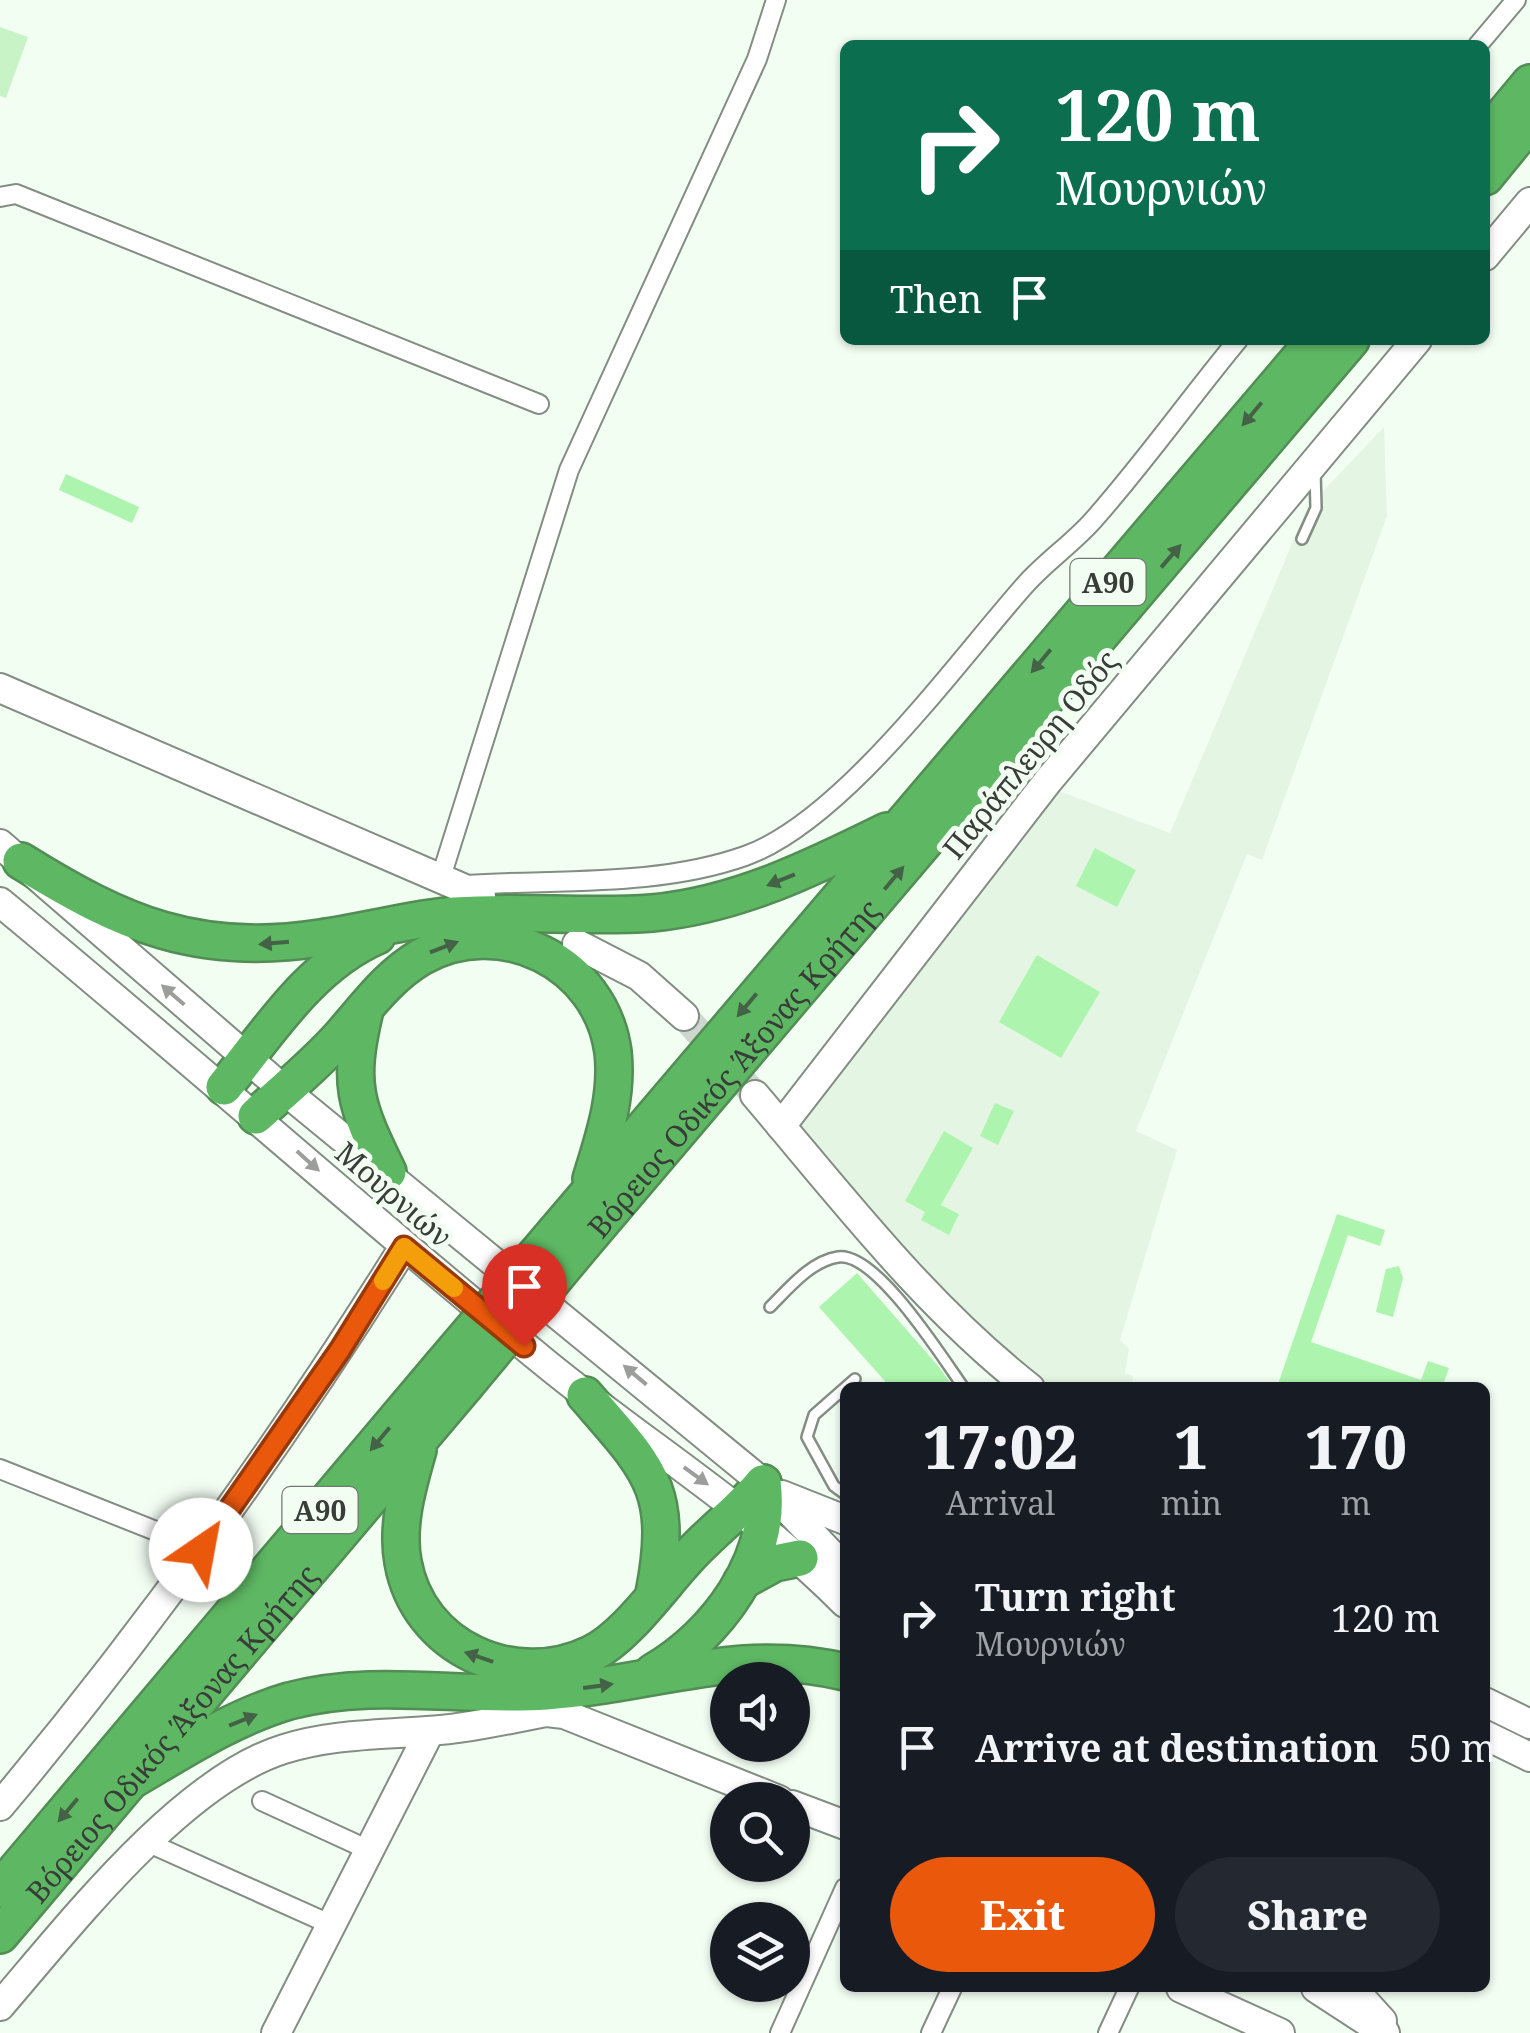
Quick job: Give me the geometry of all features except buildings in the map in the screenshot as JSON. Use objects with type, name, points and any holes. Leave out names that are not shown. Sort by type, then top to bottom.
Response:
[{"type":"highway","points":[[1490,131],[1530,83]]},
{"type":"highway","points":[[1490,171],[1530,122]]},
{"type":"highway","name":"Βόρειος Οδικός Άξονας Κρήτης","points":[[570,1237],[587,1194],[1311,345]]},
{"type":"highway","name":"Βόρειος Οδικός Άξονας Κρήτης","points":[[0,1889],[454,1375],[1347,345]]},
{"type":"highway","points":[[10,853],[115,915],[180,938],[254,945],[454,915],[650,913],[690,907],[770,886],[902,824]]},
{"type":"highway","points":[[224,1087],[306,986],[362,942],[405,924]]},
{"type":"highway","points":[[256,1116],[338,1039],[390,978],[422,956],[468,939],[521,945],[553,958],[579,978],[607,1026],[615,1087],[587,1194]]},
{"type":"highway","points":[[367,1004],[353,1072],[355,1092],[388,1172]]},
{"type":"highway","name":"Βόρειος Οδικός Άξονας Κρήτης","points":[[0,1936],[421,1439],[454,1375]]},
{"type":"highway","points":[[585,1396],[644,1463],[655,1484],[662,1534],[654,1594]]},
{"type":"highway","points":[[421,1439],[402,1519],[403,1562],[429,1621],[460,1651],[505,1665],[556,1666],[594,1653],[654,1594],[756,1507]]},
{"type":"highway","points":[[742,1581],[756,1507]]},
{"type":"highway","points":[[644,1678],[690,1646],[742,1581],[774,1563],[831,1562]]},
{"type":"highway","points":[[127,1783],[230,1725],[306,1698],[403,1688],[542,1692],[710,1664],[768,1660],[840,1671]]},
{"type":"street","points":[[461,886],[569,470],[757,59],[776,0]]},
{"type":"street","points":[[1482,40],[1516,0]]},
{"type":"street","points":[[0,197],[16,194],[539,404]]},
{"type":"street","points":[[1490,250],[1530,202]]},
{"type":"street","points":[[0,688],[461,886],[674,872],[746,856],[806,823],[889,742],[1039,570],[1096,517],[1234,345]]},
{"type":"street","name":"Παράπλευρη Οδός","points":[[781,1126],[1060,766],[1314,468],[1413,345]]},
{"type":"street","points":[[10,853],[247,1059],[388,1172],[756,1507],[793,1501],[840,1518]]},
{"type":"street","name":"Μουρνιών","points":[[0,902],[224,1087],[404,1247],[585,1396],[756,1507],[831,1562],[840,1588]]},
{"type":"street","points":[[577,944],[639,976],[684,1016]]},
{"type":"street","points":[[755,1095],[907,1271],[1019,1382]]},
{"type":"street","points":[[0,1806],[86,1704],[201,1550],[340,1350],[404,1247]]},
{"type":"street","points":[[0,1470],[201,1550]]},
{"type":"street","name":"Μουρνιών","points":[[756,1507],[831,1562]]},
{"type":"street","points":[[1490,1704],[1530,1724]]},
{"type":"street","points":[[0,2006],[148,1843],[222,1780],[280,1750],[362,1733],[430,1731],[546,1712],[564,1714],[734,1782]]},
{"type":"street","points":[[276,2033],[334,1926],[430,1731]]},
{"type":"street","points":[[1490,1737],[1530,1757]]},
{"type":"street","points":[[262,1801],[371,1851]]},
{"type":"street","points":[[810,1810],[840,1818]]},
{"type":"street","points":[[148,1843],[334,1926]]},
{"type":"street","points":[[780,2033],[840,1899]]},
{"type":"street","points":[[931,2033],[950,1992]]},
{"type":"street","points":[[1108,2033],[1127,1992]]},
{"type":"street","points":[[1190,1992],[1280,2033]]},
{"type":"street","points":[[1322,1992],[1385,2033]]},
{"type":"street","points":[[1356,1992],[1393,2033]]},
{"type":"lane","points":[[1302,540],[1316,508],[1319,488],[1314,468]]},
{"type":"lane","points":[[770,1308],[816,1267],[838,1256],[858,1259],[912,1317],[960,1382]]},
{"type":"lane","points":[[852,1382],[855,1379]]},
{"type":"lane","points":[[840,1392],[814,1415],[807,1437],[840,1490]]},
{"type":"shaded area","points":[[1384,427],[1387,516],[1262,860],[1247,854],[1136,1131],[1177,1150],[1120,1340],[1129,1349],[1125,1373],[1133,1376],[1132,1382],[1035,1382],[913,1266],[797,1126],[1059,791],[1170,833],[1307,508]]},
{"type":"green space","points":[[0,27],[28,37],[6,98],[0,96]]},
{"type":"tunnel","points":[[684,1016],[755,1095]]},
{"type":"slow traffic","points":[[383,1281],[404,1247],[454,1288]]},
{"type":"route","points":[[201,1550],[251,1472],[340,1350],[404,1247],[524,1346]]}]
